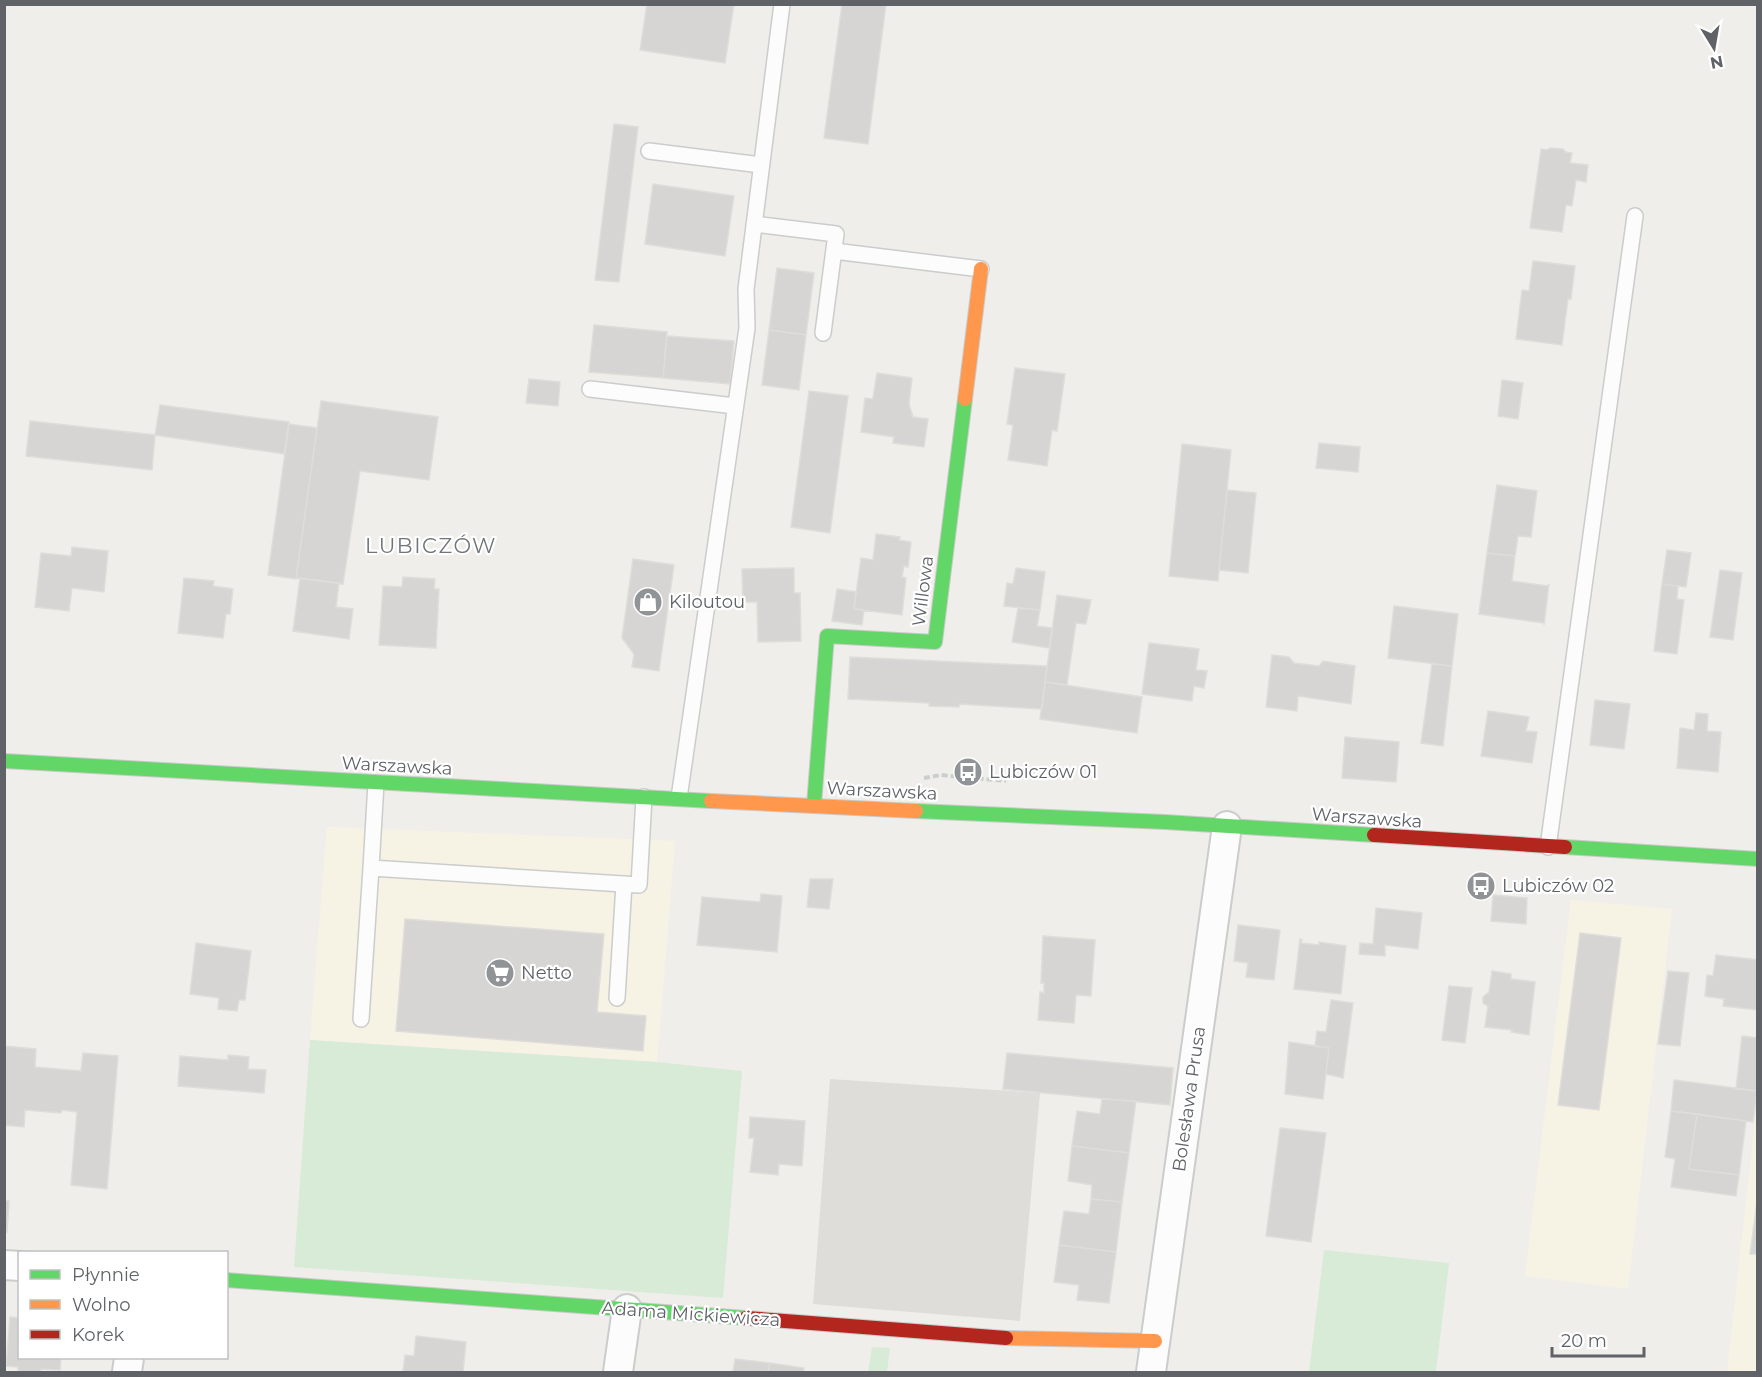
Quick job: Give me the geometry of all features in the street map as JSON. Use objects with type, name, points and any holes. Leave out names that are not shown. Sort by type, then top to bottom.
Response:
[{"type":"main road","name":"Willowa","points":[[814,805],[827,636],[935,642],[981,269]]},
{"type":"main road","name":"Warszawska","points":[[4,761],[376,783],[1227,826],[1758,859]]},
{"type":"main road","name":"Adama Mickiewicza","points":[[228,1280],[992,1338],[1155,1341]]},
{"type":"street","name":"Bolesława Prusa","points":[[1151,1372],[1227,826]]},
{"type":"street","points":[[618,1372],[627,1309]]},
{"type":"lane","points":[[679,798],[747,328],[746,290],[782,4]]},
{"type":"lane","points":[[649,151],[761,165]]},
{"type":"lane","points":[[1548,847],[1551,812],[1635,216]]},
{"type":"lane","points":[[754,224],[836,234],[823,333]]},
{"type":"lane","points":[[834,251],[981,269]]},
{"type":"lane","points":[[590,389],[735,406]]},
{"type":"lane","points":[[361,1019],[376,783]]},
{"type":"lane","points":[[371,868],[639,885],[644,796]]},
{"type":"lane","points":[[617,998],[624,884]]},
{"type":"shaded area","points":[[327,827],[675,841],[657,1062],[310,1040]]},
{"type":"shaded area","points":[[1571,900],[1672,909],[1628,1289],[1525,1276]]},
{"type":"shaded area","points":[[830,1079],[1040,1093],[1020,1321],[813,1304]]},
{"type":"shaded area","points":[[1757,1104],[1757,1372],[1727,1372]]},
{"type":"green space","points":[[310,1040],[657,1062],[742,1071],[723,1298],[294,1267]]},
{"type":"green space","points":[[1324,1250],[1449,1263],[1436,1372],[1309,1372]]},
{"type":"green space","points":[[872,1347],[890,1348],[887,1372],[868,1372]]},
{"type":"building","points":[[647,4],[734,4],[725,63],[640,50]]},
{"type":"building","points":[[842,4],[886,4],[868,144],[824,138]]},
{"type":"building","points":[[614,124],[638,127],[619,282],[595,280]]},
{"type":"building","points":[[1541,149],[1563,149],[1572,153],[1570,163],[1588,165],[1586,182],[1576,180],[1572,206],[1566,205],[1562,232],[1530,228]]},
{"type":"building","points":[[653,184],[734,196],[725,256],[645,244]]},
{"type":"building","points":[[1533,261],[1575,266],[1562,345],[1516,339],[1522,290],[1529,291]]},
{"type":"building","points":[[777,268],[814,273],[806,335],[769,330]]},
{"type":"building","points":[[594,325],[667,332],[663,378],[589,372]]},
{"type":"building","points":[[769,330],[806,335],[799,390],[762,385]]},
{"type":"building","points":[[667,336],[734,341],[730,384],[663,378]]},
{"type":"building","points":[[1015,368],[1065,374],[1057,431],[1052,430],[1047,466],[1008,460],[1013,425],[1007,424]]},
{"type":"building","points":[[877,373],[912,378],[909,404],[913,417],[928,419],[924,447],[893,443],[894,437],[861,432],[865,398],[873,398]]},
{"type":"building","points":[[529,379],[560,382],[558,406],[526,403]]},
{"type":"building","points":[[1502,380],[1523,383],[1518,419],[1498,416]]},
{"type":"building","points":[[809,391],[848,396],[830,533],[791,527]]},
{"type":"building","points":[[321,401],[438,417],[429,480],[360,471],[343,584],[296,578]]},
{"type":"building","points":[[160,405],[289,422],[284,454],[155,435]]},
{"type":"building","points":[[30,421],[155,435],[152,470],[26,456]]},
{"type":"building","points":[[289,424],[317,428],[296,579],[268,575]]},
{"type":"building","points":[[1319,443],[1360,447],[1358,472],[1316,468]]},
{"type":"building","points":[[1182,444],[1231,450],[1218,581],[1169,576]]},
{"type":"building","points":[[1497,485],[1537,491],[1531,537],[1518,536],[1515,556],[1487,553]]},
{"type":"building","points":[[1227,490],[1256,493],[1248,573],[1219,570]]},
{"type":"building","points":[[876,534],[900,537],[899,540],[911,542],[908,567],[904,566],[902,577],[906,578],[902,615],[854,609],[861,558],[873,560]]},
{"type":"building","points":[[72,547],[108,551],[104,592],[72,588],[69,611],[35,607],[41,553],[71,556]]},
{"type":"building","points":[[1667,550],[1691,553],[1686,587],[1662,584]]},
{"type":"building","points":[[1487,553],[1515,556],[1512,581],[1548,586],[1549,584],[1544,625],[1544,623],[1479,614]]},
{"type":"building","name":"Kiloutou","points":[[633,559],[674,565],[659,671],[632,667],[634,654],[622,638]]},
{"type":"building","points":[[794,568],[794,593],[800,593],[801,641],[758,642],[757,602],[743,602],[742,569]]},
{"type":"building","points":[[1016,568],[1045,572],[1040,610],[1004,606],[1007,583],[1013,584]]},
{"type":"building","points":[[1720,570],[1742,573],[1733,640],[1710,637]]},
{"type":"building","points":[[403,577],[435,579],[434,589],[439,589],[436,648],[379,645],[383,586],[402,587]]},
{"type":"building","points":[[184,578],[214,581],[213,586],[233,589],[230,614],[226,614],[223,638],[178,633]]},
{"type":"building","points":[[300,578],[339,583],[336,607],[353,609],[349,639],[293,631]]},
{"type":"building","points":[[1662,584],[1678,586],[1677,599],[1684,600],[1677,654],[1654,651]]},
{"type":"building","points":[[837,589],[856,592],[854,609],[864,610],[862,625],[832,621]]},
{"type":"building","points":[[1057,595],[1091,600],[1086,624],[1076,623],[1067,685],[1045,682]]},
{"type":"building","points":[[1394,606],[1458,614],[1452,666],[1388,658]]},
{"type":"building","points":[[1018,608],[1040,610],[1037,626],[1052,628],[1049,648],[1012,642]]},
{"type":"building","points":[[1149,643],[1199,649],[1196,670],[1207,671],[1204,688],[1194,686],[1192,701],[1142,694]]},
{"type":"building","points":[[1272,655],[1289,657],[1294,663],[1319,666],[1323,661],[1355,666],[1351,704],[1298,696],[1297,711],[1266,707]]},
{"type":"building","points":[[850,657],[1047,666],[1042,709],[959,704],[959,707],[929,706],[929,703],[848,699]]},
{"type":"building","points":[[1432,664],[1452,666],[1443,746],[1421,743]]},
{"type":"building","points":[[1045,682],[1142,697],[1137,733],[1040,719]]},
{"type":"building","points":[[1595,700],[1630,704],[1624,749],[1590,745]]},
{"type":"building","points":[[1488,711],[1529,717],[1526,731],[1537,732],[1532,763],[1481,756]]},
{"type":"building","points":[[1696,713],[1708,714],[1707,731],[1721,732],[1718,772],[1677,768],[1680,728],[1694,730]]},
{"type":"building","points":[[1345,737],[1399,742],[1396,782],[1342,778]]},
{"type":"building","points":[[810,879],[833,879],[829,909],[807,907]]},
{"type":"building","points":[[761,894],[782,896],[777,952],[697,945],[702,897],[760,902]]},
{"type":"building","points":[[1493,895],[1527,898],[1526,924],[1491,921]]},
{"type":"building","points":[[1376,908],[1422,913],[1418,949],[1385,945],[1385,956],[1359,954],[1360,943],[1373,944]]},
{"type":"building","name":"Netto","points":[[405,919],[604,934],[597,1012],[646,1016],[643,1051],[396,1031]]},
{"type":"building","points":[[1238,925],[1280,930],[1274,980],[1246,977],[1248,963],[1234,961]]},
{"type":"building","points":[[1580,933],[1621,938],[1599,1110],[1558,1105]]},
{"type":"building","points":[[1043,936],[1095,940],[1091,996],[1076,995],[1074,1023],[1038,1020],[1040,992],[1044,993],[1044,983],[1041,983]]},
{"type":"building","points":[[1300,939],[1301,943],[1319,945],[1319,942],[1346,946],[1341,994],[1294,989]]},
{"type":"building","points":[[196,943],[251,951],[245,1000],[239,1000],[237,1011],[218,1009],[219,998],[190,994]]},
{"type":"building","points":[[1716,955],[1758,960],[1758,1010],[1723,1006],[1724,999],[1705,996],[1707,975],[1713,976]]},
{"type":"building","points":[[1492,971],[1511,974],[1511,979],[1535,982],[1529,1035],[1511,1032],[1512,1030],[1485,1027],[1488,1006],[1483,1003],[1483,997],[1489,992]]},
{"type":"building","points":[[1668,971],[1689,973],[1680,1046],[1658,1044]]},
{"type":"building","points":[[1449,986],[1472,988],[1465,1043],[1442,1040]]},
{"type":"building","points":[[1331,1000],[1353,1003],[1343,1078],[1326,1074],[1329,1048],[1315,1046],[1317,1031],[1326,1032]]},
{"type":"building","points":[[1742,1036],[1758,1038],[1758,1091],[1736,1089]]},
{"type":"building","points":[[1289,1042],[1329,1048],[1323,1099],[1285,1094]]},
{"type":"building","points":[[4,1046],[36,1049],[35,1067],[81,1071],[83,1053],[118,1056],[107,1189],[71,1185],[77,1112],[25,1110],[24,1127],[4,1125]]},
{"type":"building","points":[[1007,1053],[1173,1068],[1170,1105],[1003,1089]]},
{"type":"building","points":[[228,1055],[249,1057],[248,1069],[266,1070],[264,1093],[178,1086],[180,1056],[228,1060]]},
{"type":"building","points":[[1674,1080],[1757,1091],[1753,1122],[1671,1111]]},
{"type":"building","points":[[1102,1099],[1136,1101],[1129,1153],[1072,1146],[1077,1111],[1100,1114]]},
{"type":"building","points":[[1671,1111],[1697,1114],[1689,1169],[1739,1175],[1736,1196],[1671,1187],[1675,1159],[1665,1157]]},
{"type":"building","points":[[1697,1114],[1746,1121],[1739,1175],[1689,1169]]},
{"type":"building","points":[[750,1117],[805,1121],[802,1166],[779,1164],[778,1175],[750,1172],[754,1138],[749,1138]]},
{"type":"building","points":[[1280,1128],[1326,1133],[1311,1242],[1266,1236]]},
{"type":"building","points":[[1072,1146],[1129,1153],[1122,1202],[1091,1199],[1092,1185],[1068,1181]]},
{"type":"building","points":[[1758,1195],[1758,1254],[1750,1254]]},
{"type":"building","points":[[1091,1199],[1122,1202],[1116,1252],[1059,1245],[1064,1211],[1089,1214]]},
{"type":"building","points":[[4,1201],[9,1201],[7,1232],[4,1232]]},
{"type":"building","points":[[1059,1245],[1116,1252],[1109,1303],[1077,1300],[1079,1285],[1054,1282]]},
{"type":"building","points":[[10,1317],[18,1318],[18,1359],[61,1359],[60,1370],[41,1369],[40,1372],[18,1372],[18,1367],[6,1366]]},
{"type":"building","points":[[416,1336],[466,1342],[463,1372],[403,1372],[405,1355],[414,1356]]},
{"type":"building","points":[[735,1359],[770,1363],[768,1372],[733,1372]]},
{"type":"building","points":[[770,1363],[804,1368],[803,1372],[768,1372]]},
{"type":"traffic: fast","points":[[814,805],[827,636],[935,642],[965,399]]},
{"type":"traffic: fast","points":[[4,761],[711,801]]},
{"type":"traffic: fast","points":[[916,811],[1165,822],[1374,835]]},
{"type":"traffic: fast","points":[[1565,847],[1758,859]]},
{"type":"traffic: fast","points":[[228,1280],[746,1318]]},
{"type":"traffic: slow","points":[[965,399],[981,269]]},
{"type":"traffic: slow","points":[[711,801],[916,811]]},
{"type":"traffic: slow","points":[[1006,1338],[1155,1341]]},
{"type":"traffic: jam","points":[[1374,835],[1565,847]]},
{"type":"traffic: jam","points":[[746,1318],[1006,1338]]},
{"type":"place","name":"Kiloutou","points":[[648,602]]},
{"type":"place","name":"Lubiczów 01","points":[[968,772]]},
{"type":"place","name":"Lubiczów 02","points":[[1481,886]]},
{"type":"place","name":"Netto","points":[[500,973]]},
{"type":"district","name":"LUBICZÓW","points":[[431,546]]}]
